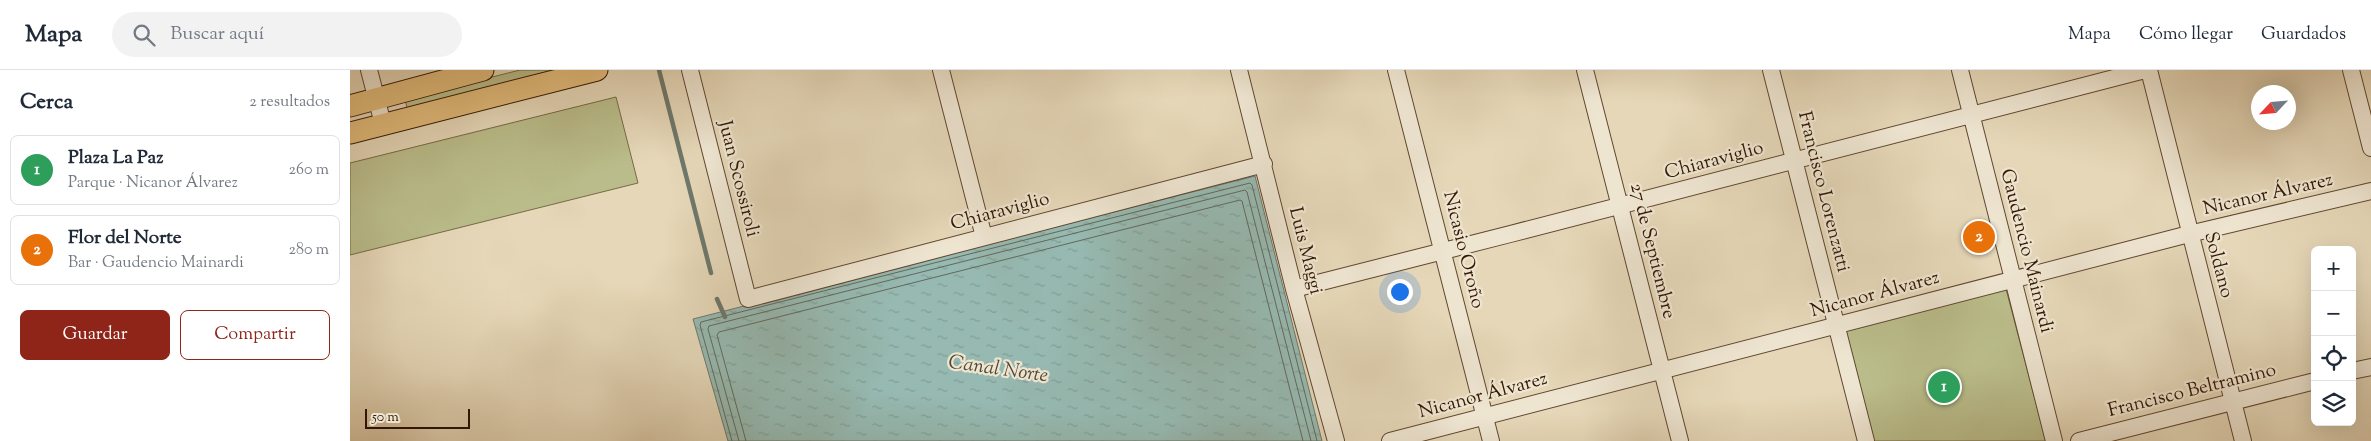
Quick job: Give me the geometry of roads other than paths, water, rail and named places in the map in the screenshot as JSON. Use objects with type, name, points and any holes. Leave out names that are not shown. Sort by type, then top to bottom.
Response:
[{"type":"main road","points":[[350,106],[483,70]]},
{"type":"main road","points":[[350,133],[597,70]]},
{"type":"street","points":[[369,70],[383,124]]},
{"type":"street","name":"Juan Scossiroli","points":[[690,70],[748,298]]},
{"type":"street","points":[[941,70],[984,237]]},
{"type":"street","name":"Luis Maggi","points":[[1239,70],[1294,289],[1336,441]]},
{"type":"street","name":"Nicasio Oroño","points":[[1396,70],[1444,251],[1491,441]]},
{"type":"street","name":"27 de Septiembre","points":[[1585,70],[1680,441]]},
{"type":"street","name":"Francisco Lorenzatti","points":[[1771,70],[1866,441]]},
{"type":"street","name":"Gaudencio Mainardi","points":[[1960,70],[2054,441]]},
{"type":"street","name":"Chiaraviglio","points":[[1294,289],[1620,207],[1794,160],[2145,70]]},
{"type":"street","name":"Soldano","points":[[2149,70],[2189,234],[2243,441]]},
{"type":"street","points":[[2350,70],[2371,148]]},
{"type":"street","name":"Chiaraviglio","points":[[748,298],[1264,164]]},
{"type":"street","name":"Nicanor Álvarez","points":[[1390,441],[2189,234],[2371,191]]},
{"type":"street","points":[[2356,370],[2371,367]]},
{"type":"street","name":"Francisco Beltramino","points":[[2079,441],[2311,381]]},
{"type":"water","points":[[1255,176],[1322,441],[728,441],[693,319]]},
{"type":"waterway","name":"Canal Norte","points":[[659,70],[711,273]]},
{"type":"waterway","name":"Canal Norte","points":[[717,299],[725,317]]},
{"type":"place","name":"Flor del Norte","points":[[1979,237]]},
{"type":"place","name":"Plaza La Paz","points":[[1944,387]]}]
